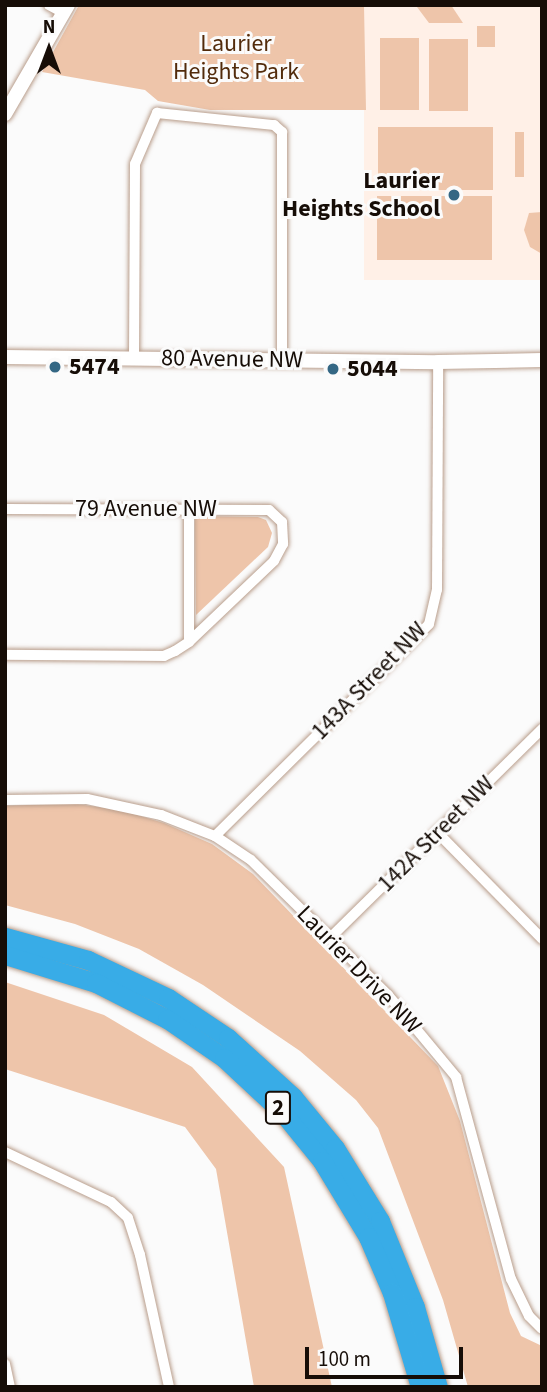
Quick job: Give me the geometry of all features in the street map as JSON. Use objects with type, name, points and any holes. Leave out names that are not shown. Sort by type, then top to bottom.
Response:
[{"type":"highway","name":"2","points":[[5,937],[88,960],[168,998],[229,1038],[293,1097],[335,1148],[380,1221],[415,1307],[438,1387]]},
{"type":"highway","name":"2","points":[[5,955],[96,983],[167,1019],[224,1058],[283,1112],[322,1161],[368,1237],[392,1293],[420,1387]]},
{"type":"street","points":[[5,114],[66,9],[49,5]]},
{"type":"street","points":[[134,357],[135,163],[158,113],[274,125],[282,132],[282,360]]},
{"type":"street","name":"80 Avenue NW","points":[[5,357],[438,362],[542,360]]},
{"type":"street","name":"143A Street NW","points":[[215,836],[429,624],[437,590],[438,362]]},
{"type":"street","name":"79 Avenue NW","points":[[5,509],[269,510],[282,522],[283,544],[274,561],[189,642]]},
{"type":"street","points":[[5,655],[163,656],[189,642],[189,509]]},
{"type":"street","name":"142A Street NW","points":[[330,938],[542,729]]},
{"type":"street","name":"Laurier Drive NW","points":[[5,800],[87,799],[161,815],[215,836],[251,860],[388,995],[456,1077],[511,1279],[528,1316],[542,1329]]},
{"type":"street","points":[[437,832],[542,939]]},
{"type":"street","points":[[5,1152],[111,1202],[128,1218],[140,1255],[169,1387]]},
{"type":"street","points":[[5,1364],[10,1387]]},
{"type":"shaded area","name":"Laurier Heights School","points":[[364,5],[542,5],[542,280],[364,280]]},
{"type":"green space","name":"Laurier Heights Park","points":[[79,5],[364,5],[366,110],[210,110],[158,101],[145,90],[42,72]]},
{"type":"green space","points":[[418,5],[451,5],[463,23],[429,23]]},
{"type":"green space","points":[[477,26],[495,26],[495,47],[477,47]]},
{"type":"green space","points":[[380,38],[419,38],[419,110],[380,110]]},
{"type":"green space","points":[[429,39],[468,39],[468,111],[429,111]]},
{"type":"green space","points":[[378,127],[493,127],[493,190],[378,190]]},
{"type":"green space","points":[[515,132],[524,132],[524,177],[515,177]]},
{"type":"green space","points":[[377,196],[492,196],[492,260],[377,260]]},
{"type":"green space","points":[[542,212],[542,254],[530,247],[524,230],[529,213]]},
{"type":"green space","points":[[195,516],[258,517],[266,520],[272,533],[268,547],[196,615]]},
{"type":"green space","points":[[69,803],[120,810],[164,823],[212,844],[253,874],[438,1066],[460,1121],[510,1313],[521,1336],[542,1346],[542,1387],[468,1387],[443,1300],[378,1128],[356,1100],[300,1051],[203,985],[139,949],[75,924],[5,905],[5,806]]},
{"type":"green space","points":[[5,982],[104,1015],[192,1067],[284,1167],[332,1387],[254,1387],[216,1169],[185,1127],[5,1069]]},
{"type":"place","name":"Laurier Heights School","points":[[454,195]]},
{"type":"place","name":"5474","points":[[55,367]]},
{"type":"place","name":"5044","points":[[333,369]]}]
